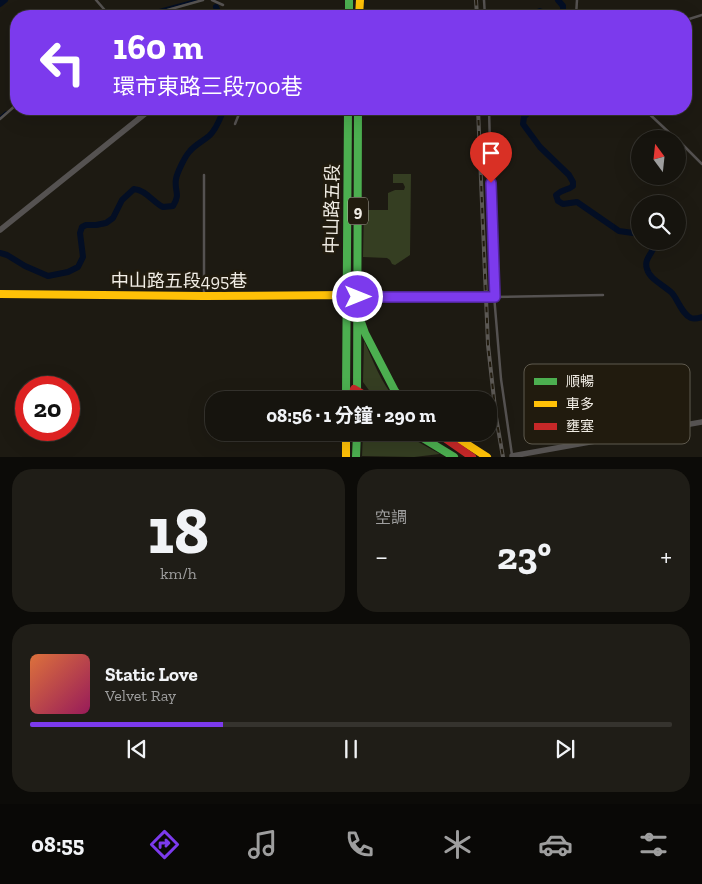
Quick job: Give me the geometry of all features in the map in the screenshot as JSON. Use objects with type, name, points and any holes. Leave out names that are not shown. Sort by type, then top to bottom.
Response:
[{"type":"main road","name":"中山路五段","points":[[346,391],[348,115]]},
{"type":"main road","name":"中山路五段","points":[[357,391],[358,115]]},
{"type":"main road","name":"中山路五段495巷","points":[[0,294],[346,295],[358,297]]},
{"type":"main road","points":[[358,313],[365,333],[395,391]]},
{"type":"main road","points":[[386,373],[401,391]]},
{"type":"main road","points":[[346,384],[357,391]]},
{"type":"main road","points":[[346,441],[346,456]]},
{"type":"main road","points":[[356,441],[356,456]]},
{"type":"main road","points":[[428,441],[454,456]]},
{"type":"main road","points":[[447,441],[472,456]]},
{"type":"main road","points":[[462,441],[486,456]]},
{"type":"street","points":[[0,230],[144,115]]},
{"type":"street","points":[[512,456],[579,444]]},
{"type":"lane","points":[[96,0],[105,10]]},
{"type":"lane","points":[[167,10],[203,0]]},
{"type":"lane","points":[[212,0],[223,5]]},
{"type":"lane","points":[[0,119],[10,111]]},
{"type":"lane","points":[[235,124],[239,115]]},
{"type":"lane","points":[[489,115],[495,297],[501,379],[512,456]]},
{"type":"lane","points":[[650,115],[666,130]]},
{"type":"lane","points":[[686,149],[702,164]]},
{"type":"lane","points":[[204,175],[204,296]]},
{"type":"lane","points":[[358,297],[602,296]]},
{"type":"green space","points":[[393,174],[411,174],[410,255],[395,265],[387,258],[363,257],[364,210],[388,210],[388,193],[395,190],[404,190],[403,183],[393,183]]},
{"type":"green space","points":[[364,341],[374,364],[390,391],[370,391],[363,382]]},
{"type":"green space","points":[[363,441],[416,441],[440,454],[414,457],[362,456]]},
{"type":"waterway","points":[[0,4],[5,0]]},
{"type":"waterway","points":[[159,10],[196,0]]},
{"type":"waterway","points":[[558,0],[563,6],[563,10]]},
{"type":"waterway","points":[[0,117],[6,112]]},
{"type":"waterway","points":[[0,253],[48,276],[68,272],[78,267],[83,257],[80,233],[82,227],[106,223],[113,218],[122,200],[134,189],[146,194],[163,207],[173,206],[177,195],[176,179],[184,160],[192,149],[212,133],[221,115]]},
{"type":"waterway","points":[[526,115],[523,124],[540,147],[569,175],[573,182],[573,186],[556,195],[558,201],[563,204],[577,202],[619,231],[631,233]]},
{"type":"waterway","points":[[653,250],[646,265],[649,273],[672,293],[688,316],[691,318],[702,317]]},
{"type":"waterway","points":[[361,295],[482,296]]},
{"type":"railway","points":[[476,0],[477,10]]},
{"type":"railway","points":[[478,115],[488,345],[496,417],[503,457]]},
{"type":"traffic: fast","points":[[349,0],[349,10]]},
{"type":"traffic: fast","points":[[346,391],[348,115]]},
{"type":"traffic: fast","points":[[357,391],[358,115]]},
{"type":"traffic: fast","points":[[360,319],[365,333],[395,391]]},
{"type":"traffic: fast","points":[[356,457],[357,441]]},
{"type":"traffic: fast","points":[[428,441],[454,457]]},
{"type":"traffic: slow","points":[[359,10],[360,0]]},
{"type":"traffic: slow","points":[[0,294],[346,295],[358,297]]},
{"type":"traffic: slow","points":[[346,441],[346,457]]},
{"type":"traffic: slow","points":[[462,441],[487,457]]},
{"type":"traffic: jam","points":[[449,441],[472,457]]},
{"type":"route","points":[[358,297],[495,297],[491,183]]}]
